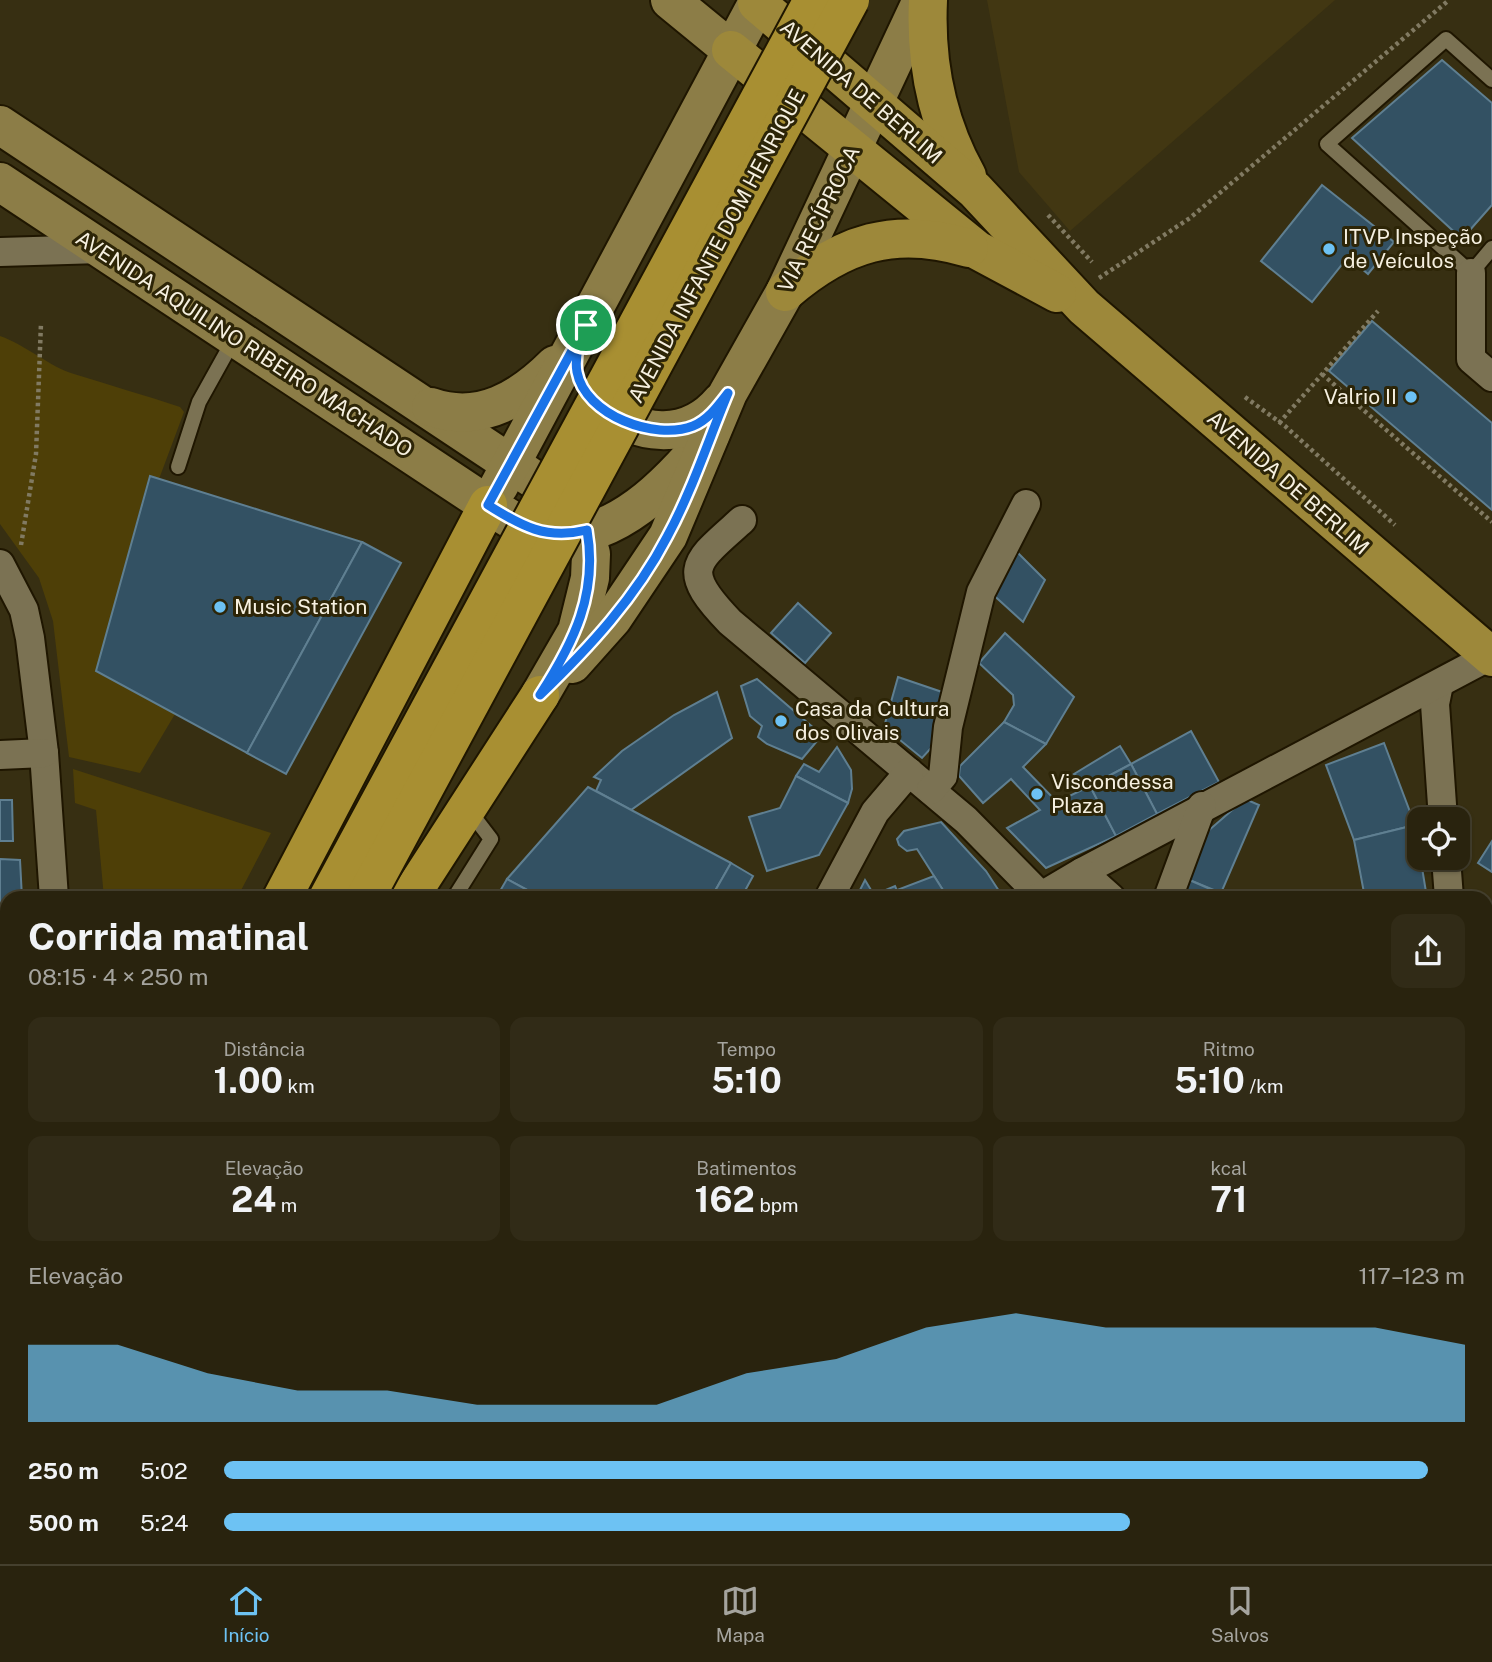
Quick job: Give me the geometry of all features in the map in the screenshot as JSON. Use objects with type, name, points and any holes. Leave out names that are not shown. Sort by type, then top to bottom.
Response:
[{"type":"highway","name":"AVENIDA INFANTE DOM HENRIQUE","points":[[332,891],[813,0]]},
{"type":"highway","name":"AVENIDA INFANTE DOM HENRIQUE","points":[[369,891],[850,0]]},
{"type":"highway","points":[[286,891],[488,505]]},
{"type":"highway","points":[[413,891],[540,695]]},
{"type":"main road","name":"AVENIDA DE BERLIM","points":[[670,0],[977,250],[1098,288]]},
{"type":"main road","name":"VIA RECÍPROCA","points":[[540,695],[613,618],[657,554],[695,477],[728,393],[785,292],[922,0]]},
{"type":"main road","points":[[928,0],[929,51],[937,106],[950,147],[975,190]]},
{"type":"main road","name":"AVENIDA DE BERLIM","points":[[757,1],[975,190],[1098,288],[1492,656]]},
{"type":"main road","points":[[488,505],[757,1]]},
{"type":"main road","points":[[0,125],[511,463],[566,501],[580,515],[587,530],[591,554],[587,602],[566,654],[540,695]]},
{"type":"main road","name":"AVENIDA AQUILINO RIBEIRO MACHADO","points":[[0,182],[518,524],[547,534],[568,535],[631,512],[659,492],[710,435]]},
{"type":"main road","points":[[785,292],[811,269],[839,253],[889,238],[950,242],[977,250]]},
{"type":"main road","points":[[586,325],[576,360],[582,385],[592,400],[624,420],[652,429],[677,431],[707,419],[728,393]]},
{"type":"main road","points":[[410,396],[432,407],[455,413],[489,410],[517,397],[540,379],[586,325]]},
{"type":"street","points":[[0,252],[101,249]]},
{"type":"street","points":[[1471,273],[1471,359],[1492,377]]},
{"type":"street","points":[[931,790],[943,776],[948,727],[981,592],[1026,504]]},
{"type":"street","points":[[742,520],[703,554],[698,563],[696,573],[710,601],[730,622],[967,820],[1034,891]]},
{"type":"street","points":[[7,576],[24,610],[30,638],[44,753],[54,891]]},
{"type":"street","points":[[1048,891],[1202,806],[1492,656]]},
{"type":"street","points":[[1439,684],[1435,704],[1443,807]]},
{"type":"street","points":[[0,755],[44,753]]},
{"type":"street","points":[[833,891],[875,812],[909,772]]},
{"type":"street","points":[[1171,891],[1202,806]]},
{"type":"street","points":[[1447,870],[1448,891]]},
{"type":"street","points":[[1082,872],[1103,891]]},
{"type":"lane","points":[[1492,80],[1446,39],[1327,144],[1471,273],[1492,248]]},
{"type":"lane","points":[[178,467],[199,402],[235,338]]},
{"type":"lane","points":[[458,891],[491,839],[466,806]]},
{"type":"path","points":[[1046,213],[1078,243],[1098,288],[1190,218],[1449,0]]},
{"type":"path","points":[[1274,428],[1378,311]]},
{"type":"path","points":[[7,576],[36,454],[41,323]]},
{"type":"path","points":[[1322,374],[1492,522]]},
{"type":"path","points":[[1242,395],[1279,422],[1397,527]]},
{"type":"shaded area","points":[[987,0],[1335,0],[1070,231],[1019,172]]},
{"type":"shaded area","points":[[0,336],[65,371],[180,407],[184,412],[159,479],[149,476],[96,671],[175,714],[140,773],[69,757],[53,621],[39,578],[0,524]]},
{"type":"shaded area","points":[[73,769],[271,833],[241,891],[103,891],[96,810],[75,803]]},
{"type":"building","points":[[1442,60],[1492,103],[1492,205],[1462,239],[1352,138]]},
{"type":"building","name":"ITVP Inspeção de Veículos","points":[[1322,185],[1394,242],[1368,274],[1348,257],[1312,302],[1261,261]]},
{"type":"building","name":"Valrio II","points":[[1372,321],[1492,423],[1492,510],[1329,371]]},
{"type":"building","name":"Music Station","points":[[150,476],[362,542],[247,753],[96,671]]},
{"type":"building","points":[[362,542],[401,563],[286,774],[247,753]]},
{"type":"building","points":[[1012,547],[1045,580],[1023,622],[989,591]]},
{"type":"building","points":[[798,603],[831,633],[805,663],[771,633]]},
{"type":"building","points":[[1005,633],[1074,697],[1046,744],[1004,722],[1014,705],[1013,695],[979,663]]},
{"type":"building","points":[[898,677],[945,693],[932,747],[922,758],[884,727]]},
{"type":"building","name":"Casa da Cultura dos Olivais","points":[[757,679],[822,735],[802,759],[767,744],[758,737],[762,726],[750,716],[741,686]]},
{"type":"building","points":[[717,692],[732,738],[631,810],[596,791],[601,780],[594,777],[622,751],[674,715]]},
{"type":"building","name":"Viscondessa Plaza","points":[[1004,722],[1046,744],[1023,767],[1057,802],[1090,786],[1116,836],[1046,868],[1007,828],[1040,810],[1011,779],[983,803],[959,776],[960,766]]},
{"type":"building","points":[[1191,731],[1219,782],[1157,814],[1131,764]]},
{"type":"building","points":[[1384,743],[1408,807],[1407,827],[1354,840],[1326,765]]},
{"type":"building","points":[[1120,746],[1131,764],[1090,786],[1074,774]]},
{"type":"building","points":[[837,747],[851,770],[852,789],[848,803],[796,776],[804,764],[819,772]]},
{"type":"building","points":[[1131,764],[1157,814],[1116,836],[1090,786]]},
{"type":"building","points":[[796,776],[848,803],[819,855],[767,871],[749,817],[780,808]]},
{"type":"building","points":[[588,787],[731,863],[715,891],[529,891],[507,879]]},
{"type":"building","points":[[1245,799],[1259,805],[1222,891],[1187,879],[1208,831]]},
{"type":"building","points":[[0,800],[12,800],[13,841],[0,841]]},
{"type":"building","points":[[941,822],[986,871],[999,891],[944,891],[917,849],[907,851],[899,845],[897,839],[904,831]]},
{"type":"building","points":[[1407,827],[1407,870],[1422,870],[1426,891],[1364,891],[1354,840]]},
{"type":"building","points":[[1492,841],[1492,872],[1478,863]]},
{"type":"building","points":[[0,859],[20,860],[22,891],[0,891]]},
{"type":"building","points":[[731,863],[753,876],[745,891],[715,891]]},
{"type":"building","points":[[934,876],[944,891],[897,891]]},
{"type":"building","points":[[507,879],[529,891],[500,891]]},
{"type":"building","points":[[1187,879],[1215,891],[1182,891]]},
{"type":"building","points":[[865,880],[872,891],[860,891]]},
{"type":"building","points":[[895,886],[897,891],[883,891]]},
{"type":"place","name":"ITVP Inspeção de Veículos","points":[[1329,249]]},
{"type":"place","name":"Valrio II","points":[[1411,397]]},
{"type":"place","name":"Music Station","points":[[220,607]]},
{"type":"place","name":"Casa da Cultura dos Olivais","points":[[781,721]]},
{"type":"place","name":"Viscondessa Plaza","points":[[1037,794]]},
{"type":"route","points":[[586,325],[578,349],[577,373],[592,400],[624,420],[652,429],[677,431],[707,419],[728,393],[695,477],[657,554],[613,618],[578,658],[540,695],[566,654],[587,602],[591,554],[587,530],[568,535],[531,530],[488,505],[586,325]]}]
